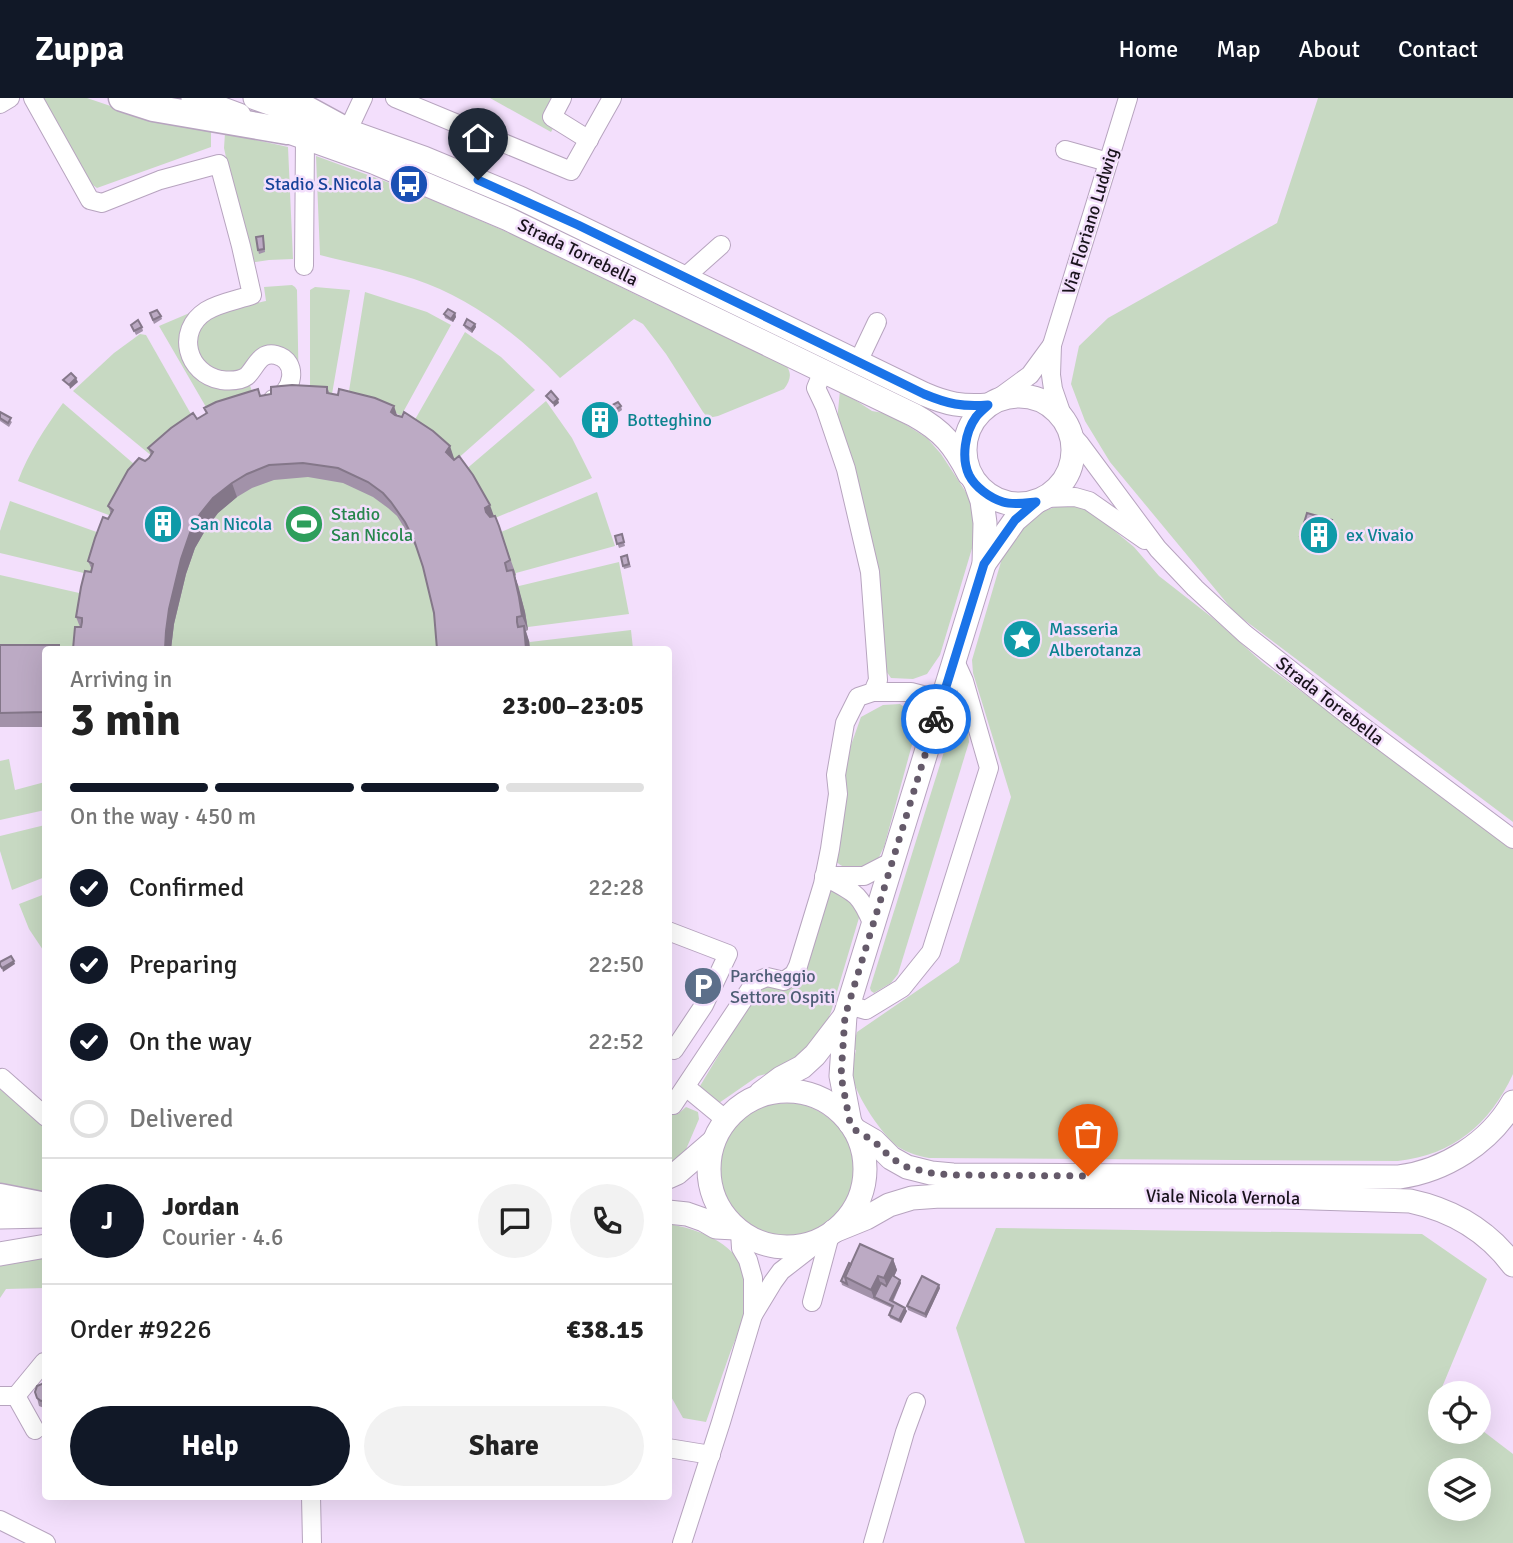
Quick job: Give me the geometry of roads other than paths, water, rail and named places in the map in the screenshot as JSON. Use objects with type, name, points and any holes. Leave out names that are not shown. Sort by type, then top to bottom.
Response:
[{"type":"highway","points":[[122,98],[153,108],[296,135]]},
{"type":"highway","points":[[286,98],[344,129]]},
{"type":"highway","points":[[0,1197],[42,1205]]},
{"type":"main road","name":"Strada Torrebella","points":[[193,98],[373,162],[508,219],[914,415],[936,428],[947,439],[972,479]]},
{"type":"main road","name":"Strada Torrebella","points":[[255,98],[424,158],[520,198],[924,394],[946,403],[968,407],[990,403]]},
{"type":"main road","points":[[846,1010],[816,1055],[802,1068],[781,1078],[739,1107],[726,1120],[713,1142],[709,1179],[713,1198],[722,1214],[738,1230],[759,1242],[780,1247],[801,1246],[828,1235],[850,1215],[861,1195],[865,1174],[863,1151],[852,1127],[841,1076],[846,1010],[984,564],[985,523],[982,502],[965,461],[968,431],[976,417],[990,403],[1021,396],[1039,399],[1052,407],[1067,426],[1073,449],[1070,467],[1063,481],[1015,520],[984,564]]},
{"type":"main road","points":[[972,479],[988,495],[1004,502],[1020,504],[1040,500]]},
{"type":"main road","points":[[755,1098],[790,1091],[807,1094],[838,1110],[852,1127]]},
{"type":"main road","name":"Viale Nicola Vernola","points":[[852,1127],[874,1141],[891,1158],[907,1167],[931,1173],[1391,1177],[1425,1172],[1458,1157],[1473,1147],[1500,1121],[1513,1102]]},
{"type":"main road","points":[[672,1175],[713,1142]]},
{"type":"main road","name":"Viale Nicola Vernola","points":[[828,1235],[889,1205],[912,1198],[940,1196],[1283,1197],[1410,1201],[1430,1205],[1471,1225],[1490,1238],[1513,1265]]},
{"type":"main road","points":[[672,1212],[687,1214],[716,1227],[738,1230]]},
{"type":"main road","points":[[0,1217],[42,1216]]},
{"type":"main road","points":[[0,1241],[42,1241]]},
{"type":"main road","points":[[0,1254],[42,1247]]},
{"type":"street","points":[[0,104],[10,98]]},
{"type":"street","points":[[33,98],[90,200],[102,203],[160,180],[219,164],[252,295],[206,310],[191,327],[187,341],[191,360],[204,374],[219,380],[235,381],[247,376],[259,359],[267,355],[277,355],[286,361],[291,370],[291,383],[281,397],[270,399],[272,410]]},
{"type":"street","points":[[344,129],[363,98]]},
{"type":"street","points":[[395,98],[571,171],[612,98]]},
{"type":"street","points":[[562,98],[552,117],[589,140]]},
{"type":"street","name":"Via Floriano Ludwig","points":[[1052,345],[1128,98]]},
{"type":"street","points":[[296,135],[304,266]]},
{"type":"street","points":[[1065,150],[1108,162]]},
{"type":"street","points":[[685,277],[721,245]]},
{"type":"street","points":[[858,362],[877,322]]},
{"type":"street","points":[[990,403],[1030,375],[1052,345]]},
{"type":"street","points":[[1052,345],[1051,375],[1056,398],[1067,426],[1158,550]]},
{"type":"street","points":[[823,371],[816,388],[846,469],[870,572],[878,680],[873,692]]},
{"type":"street","points":[[1040,500],[1075,497],[1088,501],[1158,550]]},
{"type":"street","name":"Strada Torrebella","points":[[1158,550],[1205,597],[1280,663],[1513,839]]},
{"type":"street","points":[[846,1010],[866,1010],[902,988],[931,952],[989,768],[964,681],[954,659]]},
{"type":"street","points":[[726,1120],[676,1092],[755,982],[767,977],[783,981],[794,974],[798,966],[830,849],[838,794],[836,775],[845,723],[858,697],[873,692],[911,691],[942,700]]},
{"type":"street","points":[[824,876],[864,876],[892,861]]},
{"type":"street","points":[[824,876],[848,888],[858,897],[873,925]]},
{"type":"street","points":[[672,933],[728,954],[704,1005],[674,1050]]},
{"type":"street","points":[[0,1079],[42,1113]]},
{"type":"street","points":[[738,1230],[741,1248],[753,1278],[753,1315]]},
{"type":"street","points":[[813,1302],[828,1235]]},
{"type":"street","points":[[682,1543],[753,1315],[781,1271],[828,1235]]},
{"type":"street","points":[[35,1430],[8,1396],[42,1364]]},
{"type":"street","points":[[873,1543],[916,1402]]},
{"type":"street","points":[[672,1449],[710,1455]]},
{"type":"street","points":[[311,1500],[312,1543]]},
{"type":"street","points":[[0,1520],[46,1543]]},
{"type":"place","name":"Stadio S.Nicola","points":[[409,184]]},
{"type":"place","name":"Botteghino","points":[[600,420]]},
{"type":"place","name":"San Nicola","points":[[163,524]]},
{"type":"place","name":"Stadio San Nicola","points":[[304,524]]},
{"type":"place","name":"ex Vivaio","points":[[1319,535]]},
{"type":"place","name":"Masseria Alberotanza","points":[[1022,639]]},
{"type":"place","name":"Parcheggio Settore Ospiti","points":[[703,986]]}]
